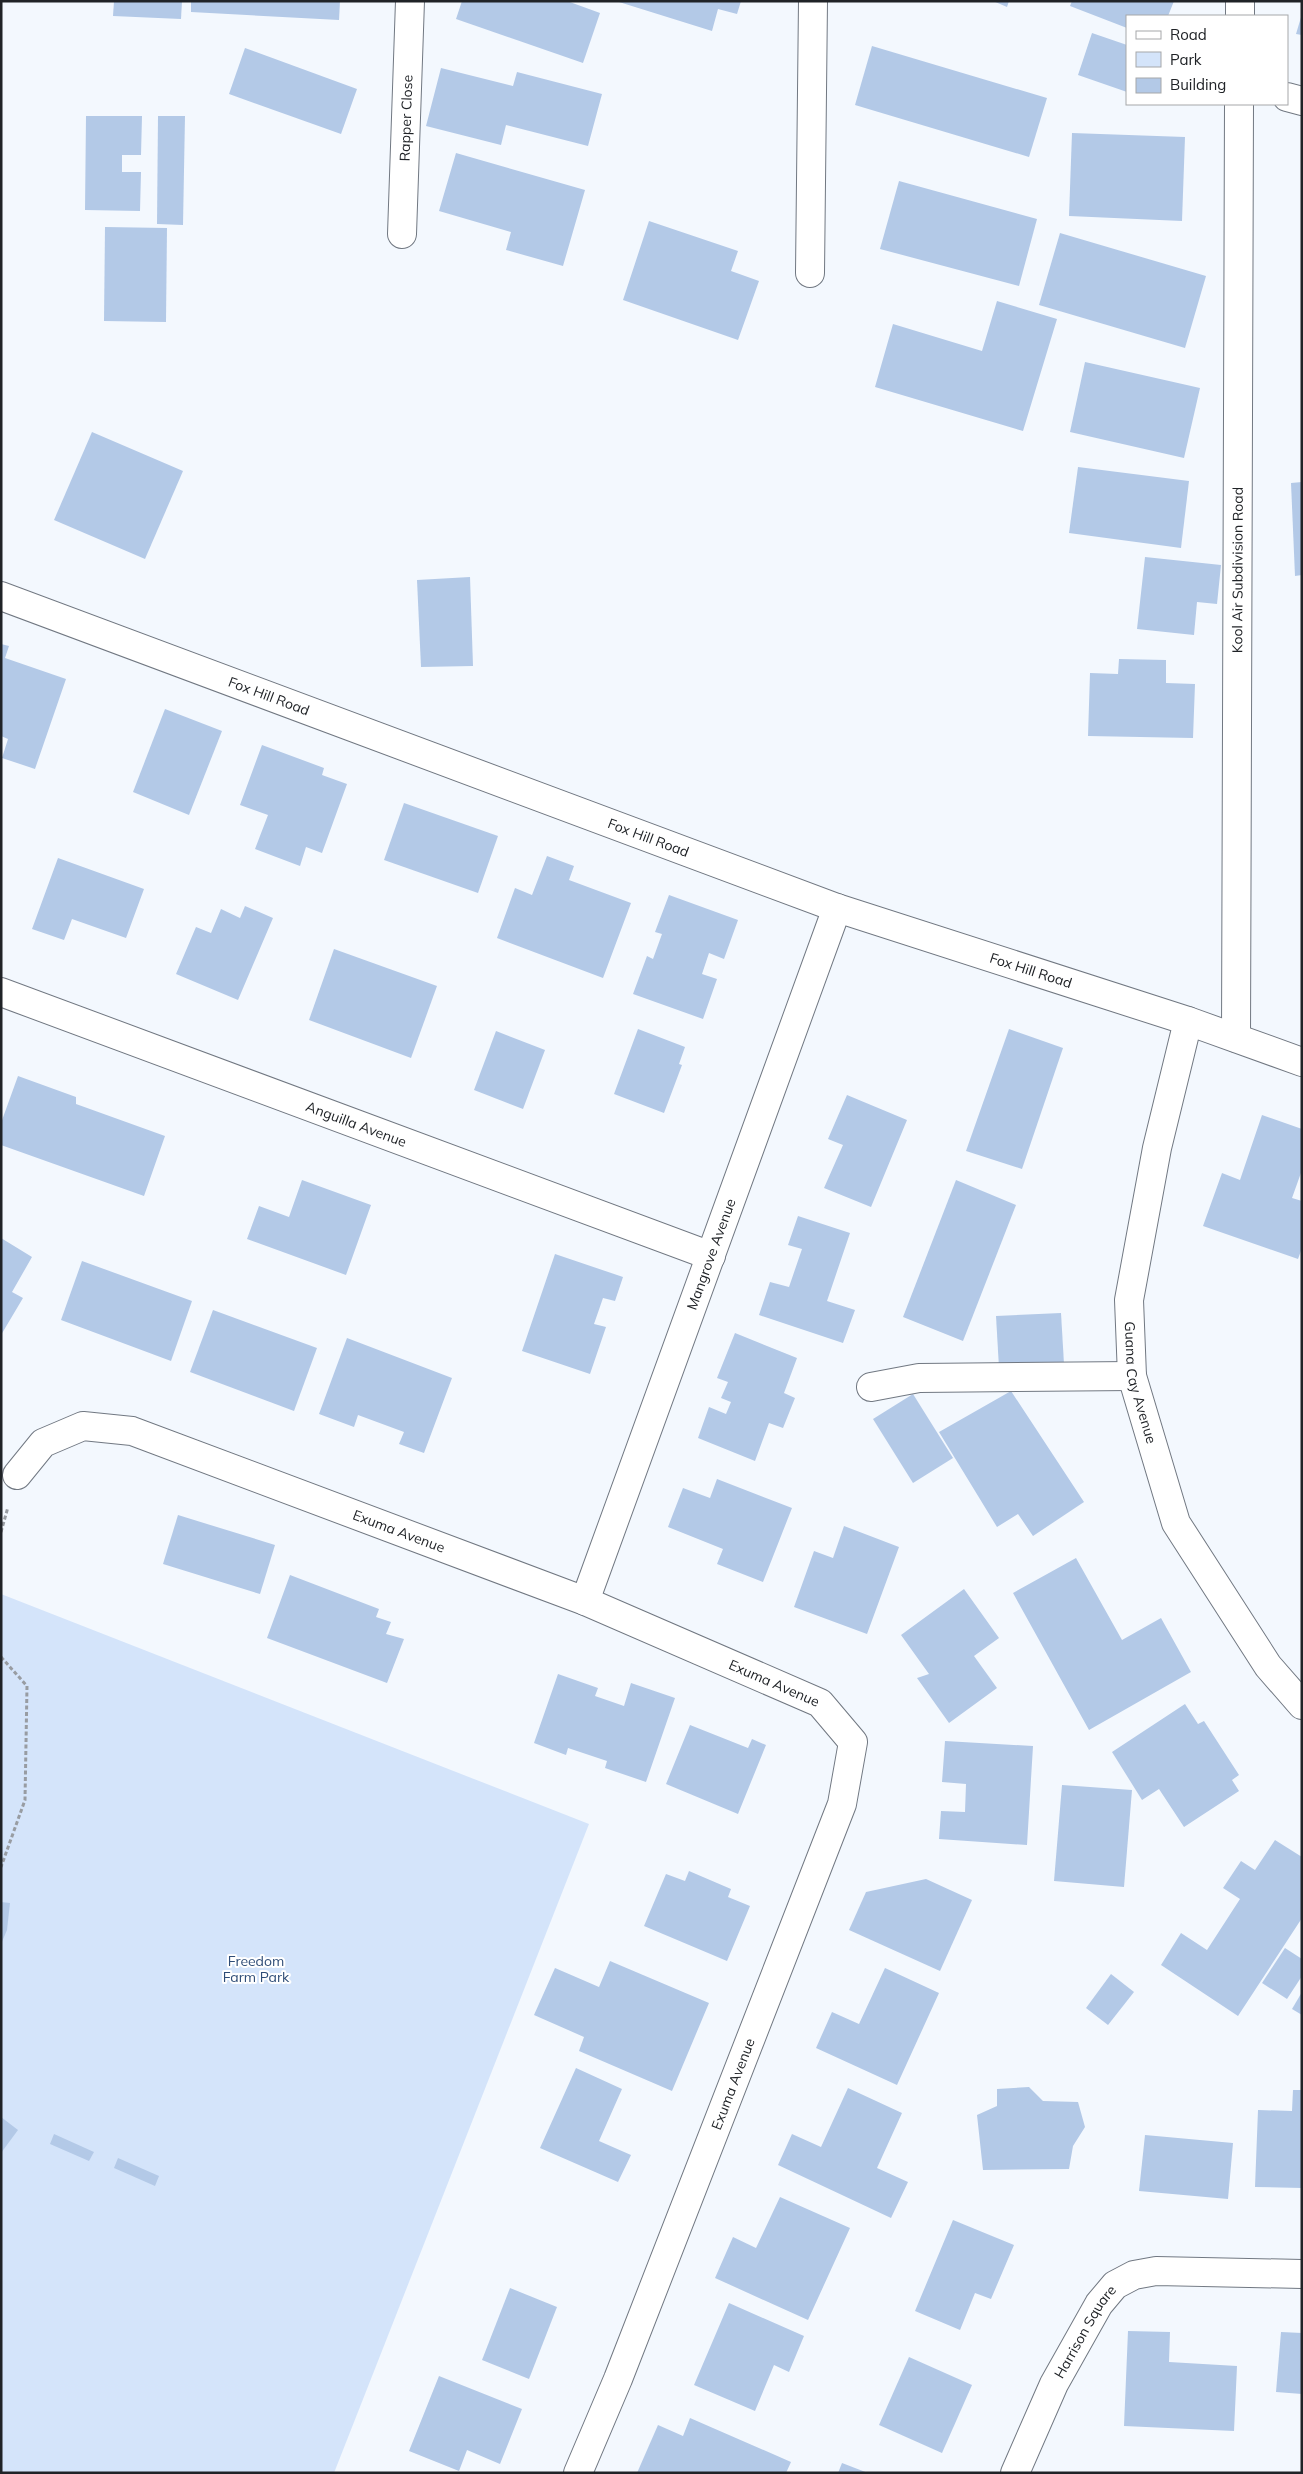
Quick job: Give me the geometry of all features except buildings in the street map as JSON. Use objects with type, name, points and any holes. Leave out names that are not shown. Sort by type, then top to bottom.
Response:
[{"type":"street","name":"Rapper Close","points":[[402,234],[410,1]]},
{"type":"street","points":[[810,273],[813,1]]},
{"type":"street","points":[[1240,1],[1240,15]]},
{"type":"street","points":[[1288,97],[1302,102]]},
{"type":"street","name":"Kool Air Subdivision Road","points":[[1236,1038],[1239,105]]},
{"type":"street","name":"Fox Hill Road","points":[[1,596],[837,908],[1188,1022],[1302,1062]]},
{"type":"street","name":"Mangrove Avenue","points":[[585,1602],[837,908]]},
{"type":"street","name":"Anguilla Avenue","points":[[1,992],[711,1256]]},
{"type":"street","name":"Guana Cay Avenue","points":[[1188,1022],[1157,1148],[1129,1300],[1132,1376],[1176,1523],[1268,1666],[1302,1705]]},
{"type":"street","points":[[871,1386],[919,1378],[1132,1376]]},
{"type":"street","name":"Exuma Avenue","points":[[17,1475],[43,1442],[83,1426],[132,1431],[585,1602],[820,1703],[853,1742],[842,1804],[618,2379],[578,2473]]},
{"type":"street","name":"Harrison Square","points":[[1015,2473],[1054,2384],[1099,2304],[1116,2285],[1134,2275],[1156,2271],[1302,2274]]},
{"type":"path","points":[[1,1657],[26,1686],[25,1800],[1,1867]]},
{"type":"green space","name":"Freedom Farm Park","points":[[1,1594],[589,1824],[334,2473],[1,2473]]}]
